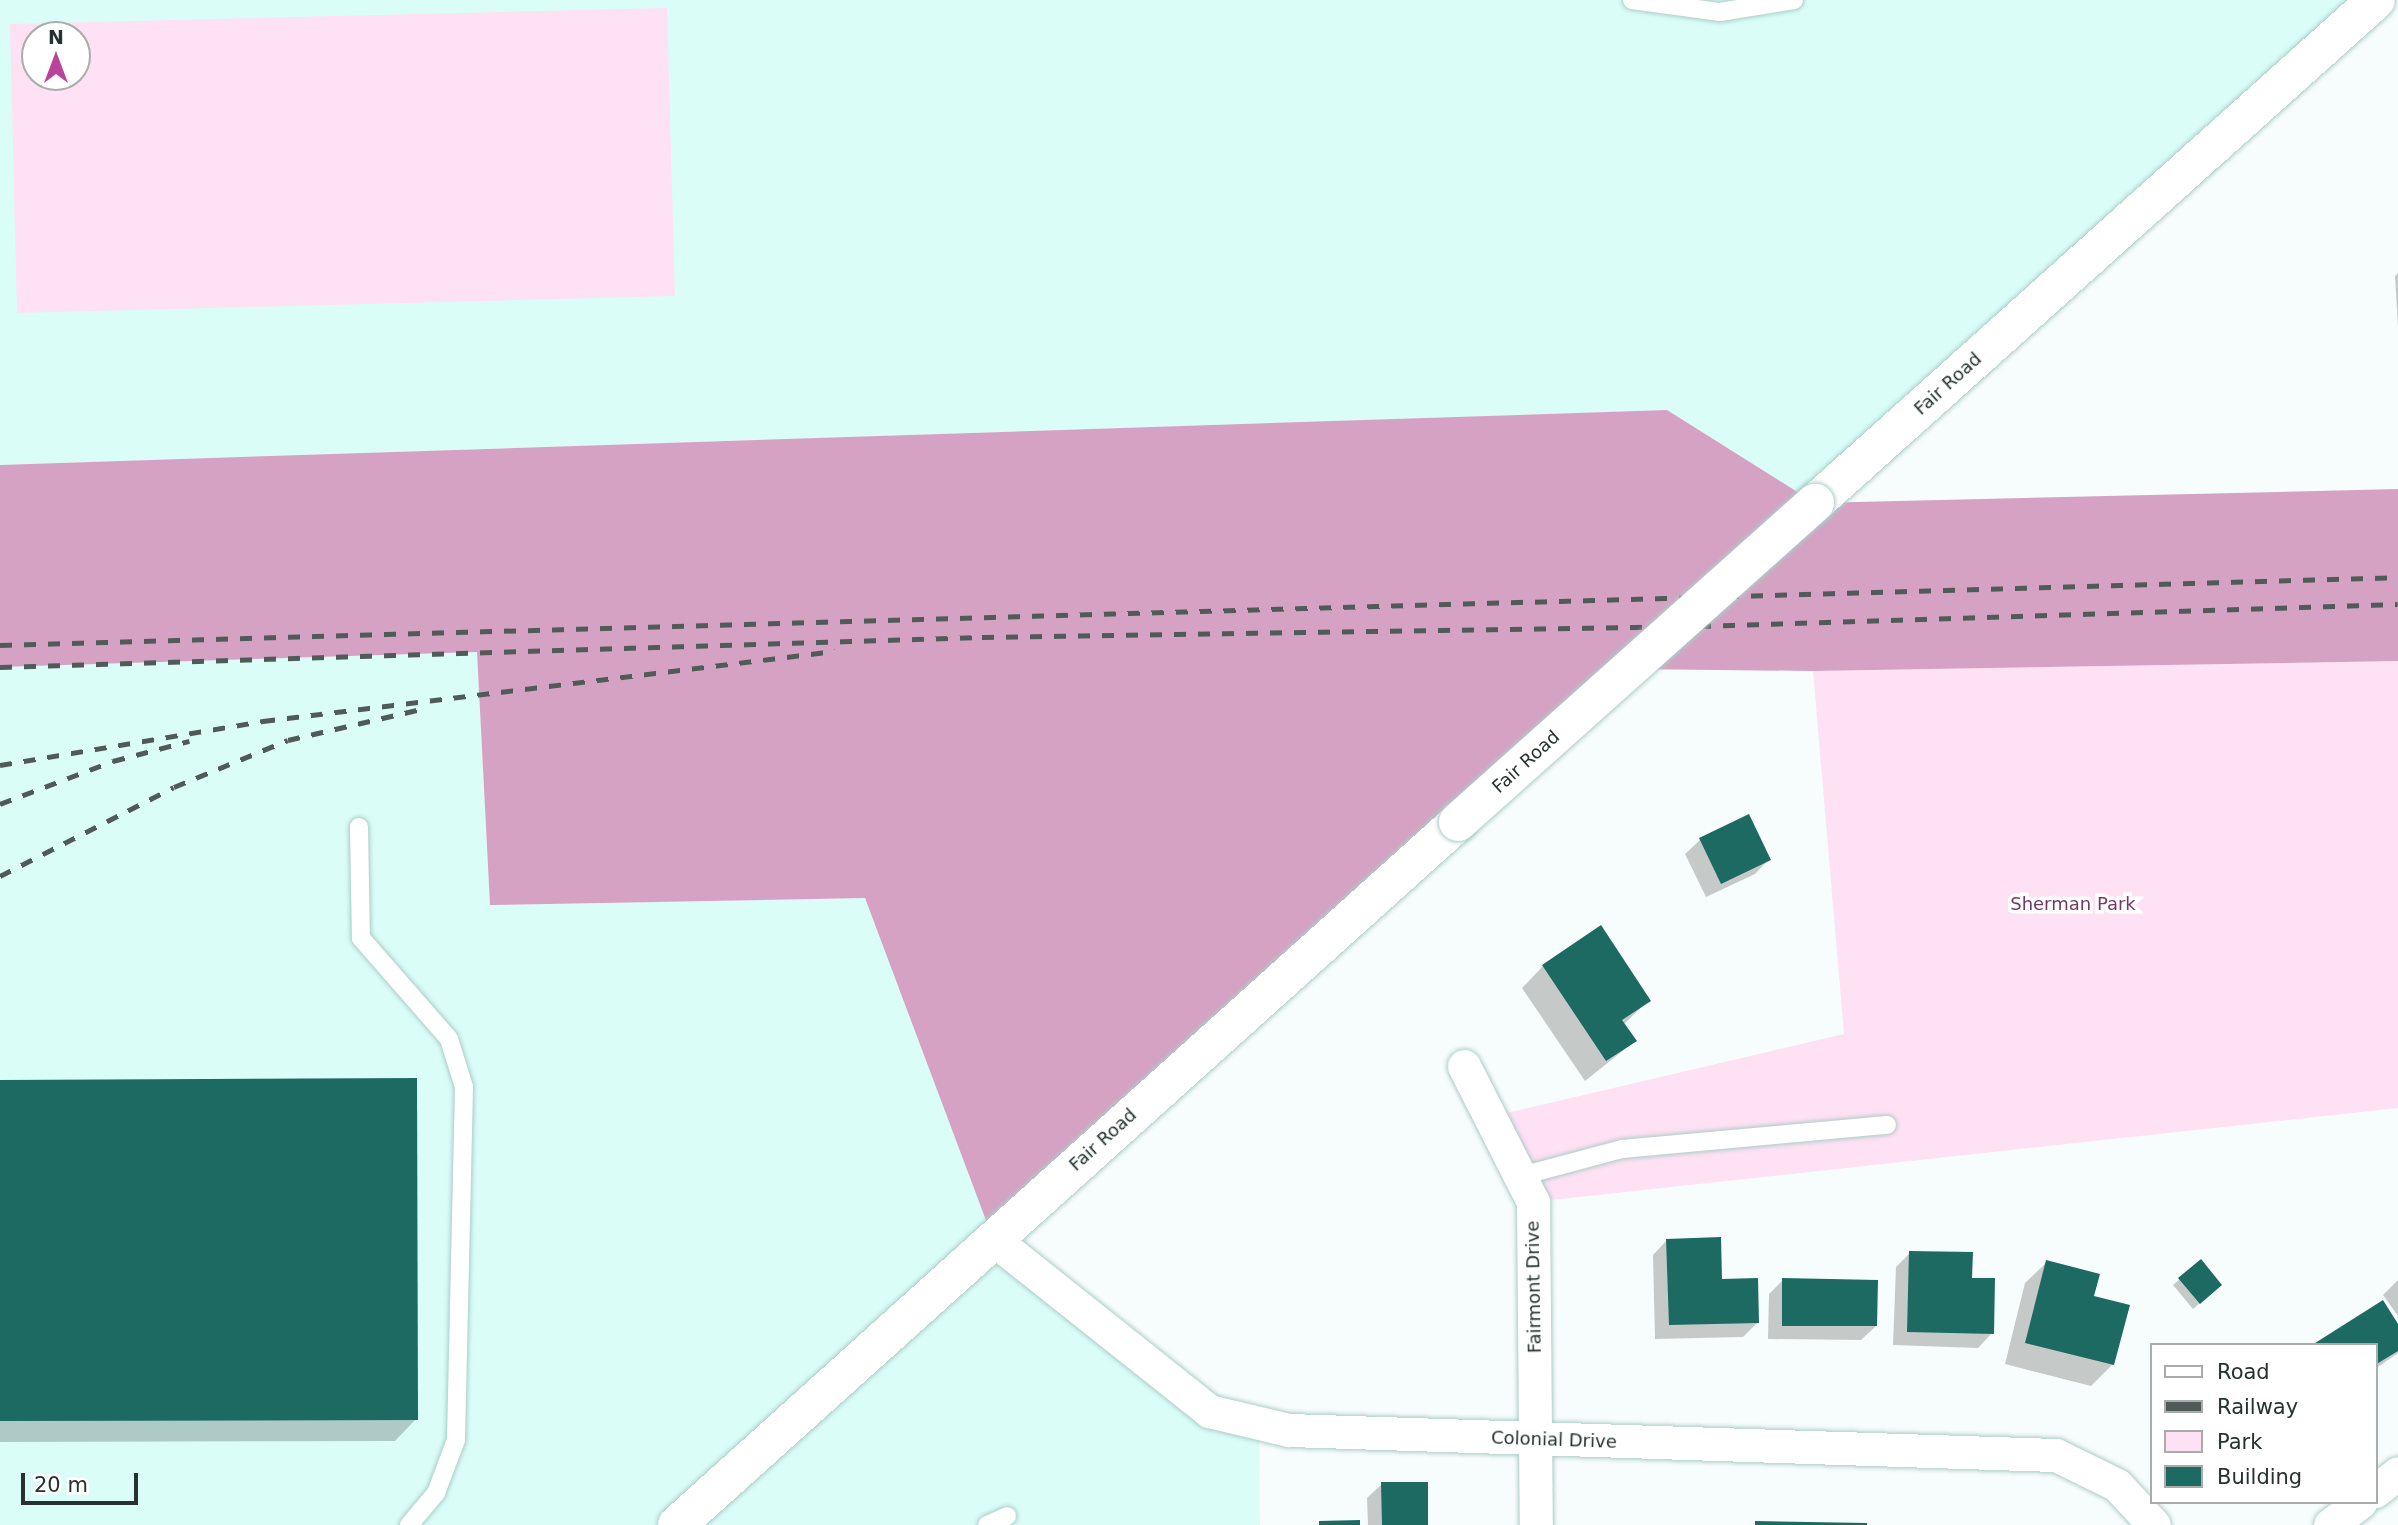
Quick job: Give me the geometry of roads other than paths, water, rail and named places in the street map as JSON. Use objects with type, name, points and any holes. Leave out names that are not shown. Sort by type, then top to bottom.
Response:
[{"type":"main road","name":"Fair Road","points":[[677,1525],[2376,0]]},
{"type":"street","name":"Fairmont Drive","points":[[1464,1066],[1533,1202],[1536,1525]]},
{"type":"street","name":"Colonial Drive","points":[[993,1239],[1209,1411],[1289,1430],[2056,1455],[2117,1485],[2154,1525]]},
{"type":"street","points":[[2377,1489],[2398,1473]]},
{"type":"street","points":[[2330,1525],[2357,1504]]},
{"type":"lane","points":[[1632,0],[1720,12],[1794,0]]},
{"type":"lane","points":[[359,827],[361,938],[449,1039],[464,1087],[456,1440],[436,1493],[409,1525]]},
{"type":"lane","points":[[1521,1176],[1622,1149],[1887,1125]]},
{"type":"lane","points":[[987,1525],[1007,1516]]},
{"type":"railway","points":[[0,645],[2398,577]]},
{"type":"railway","points":[[0,667],[982,637],[1699,626],[2398,604]]},
{"type":"railway","points":[[0,765],[263,721],[835,651]]},
{"type":"railway","points":[[0,876],[174,787],[288,740],[421,709]]},
{"type":"railway","points":[[0,804],[113,761],[189,741]]},
{"type":"park label","name":"Sherman Park","points":[[2073,904]]}]
